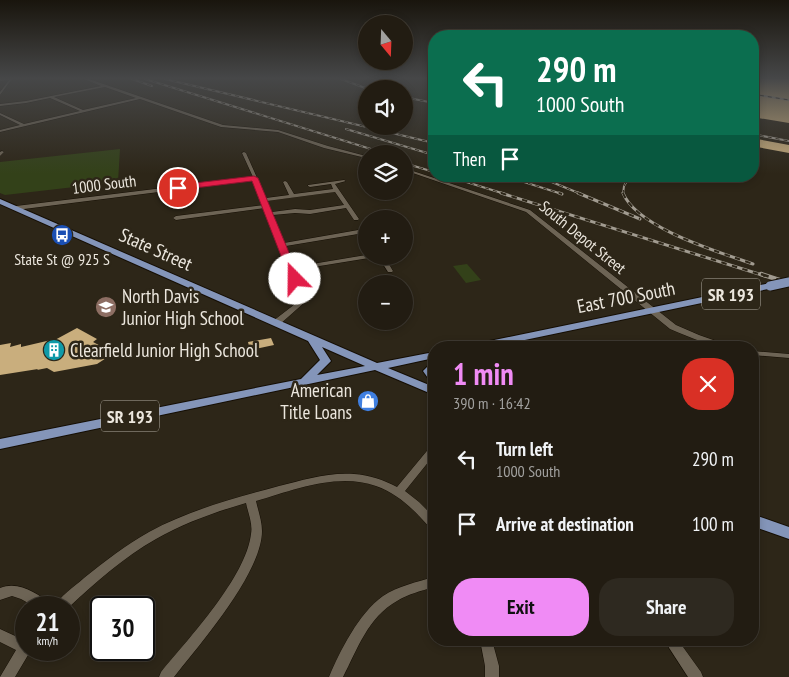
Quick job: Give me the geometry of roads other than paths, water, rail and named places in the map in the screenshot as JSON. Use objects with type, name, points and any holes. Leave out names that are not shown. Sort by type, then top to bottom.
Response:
[{"type":"main road","name":"State Street","points":[[2,202],[428,388]]},
{"type":"main road","name":"East 700 South","points":[[505,341],[789,282]]},
{"type":"main road","points":[[305,381],[326,361],[312,339]]},
{"type":"main road","name":"SR 193","points":[[0,444],[428,356]]},
{"type":"main road","points":[[759,522],[789,533]]},
{"type":"street","points":[[0,114],[22,125],[79,111]]},
{"type":"street","points":[[0,130],[84,111]]},
{"type":"street","points":[[176,111],[225,127],[275,130],[326,147],[358,155]]},
{"type":"street","points":[[244,153],[302,295],[302,302],[276,323]]},
{"type":"street","name":"South Depot Street","points":[[413,172],[428,177]]},
{"type":"street","name":"1000 South","points":[[16,208],[254,178]]},
{"type":"street","points":[[285,182],[292,196]]},
{"type":"street","points":[[310,186],[344,182]]},
{"type":"street","name":"South Depot Street","points":[[442,182],[528,211],[674,327],[709,341]]},
{"type":"street","points":[[332,183],[358,222]]},
{"type":"street","points":[[263,200],[337,190]]},
{"type":"street","points":[[176,218],[266,206]]},
{"type":"street","points":[[269,214],[295,211],[310,212],[348,206]]},
{"type":"street","points":[[281,244],[358,233]]},
{"type":"street","points":[[291,269],[358,258]]},
{"type":"street","points":[[386,265],[390,271]]},
{"type":"street","points":[[759,354],[789,356]]},
{"type":"street","points":[[399,492],[428,456]]},
{"type":"street","points":[[72,596],[94,576],[131,550],[168,528],[250,498],[319,480],[346,477],[376,482],[399,492],[416,504],[428,518]]},
{"type":"street","points":[[166,677],[242,576],[254,552],[257,531],[250,498]]},
{"type":"street","points":[[336,677],[364,624],[381,604],[403,592],[428,584]]},
{"type":"street","points":[[0,594],[4,591],[21,592],[28,596]]},
{"type":"street","points":[[0,635],[15,642]]},
{"type":"street","points":[[487,646],[492,666],[492,677]]},
{"type":"street","points":[[674,646],[696,677]]},
{"type":"street","points":[[7,677],[17,661]]},
{"type":"railway","points":[[247,111],[358,145]]},
{"type":"railway","points":[[298,111],[428,142]]},
{"type":"railway","points":[[346,129],[428,153]]},
{"type":"railway","points":[[759,135],[789,141]]},
{"type":"railway","points":[[413,166],[428,170]]},
{"type":"railway","points":[[466,182],[505,194]]},
{"type":"railway","points":[[524,182],[562,194],[559,193]]},
{"type":"railway","points":[[552,182],[581,194]]},
{"type":"railway","points":[[623,193],[626,182]]},
{"type":"railway","points":[[501,193],[765,276]]},
{"type":"railway","points":[[578,193],[640,219]]},
{"type":"railway","points":[[623,193],[631,206],[661,228],[753,264]]},
{"type":"railway","points":[[761,274],[789,283]]},
{"type":"place","name":"State St @ 925 S","points":[[62,235]]},
{"type":"place","name":"North Davis Junior High School","points":[[106,307]]},
{"type":"place","name":"Clearfield Junior High School","points":[[54,350]]},
{"type":"place","name":"American Title Loans","points":[[368,401]]}]
